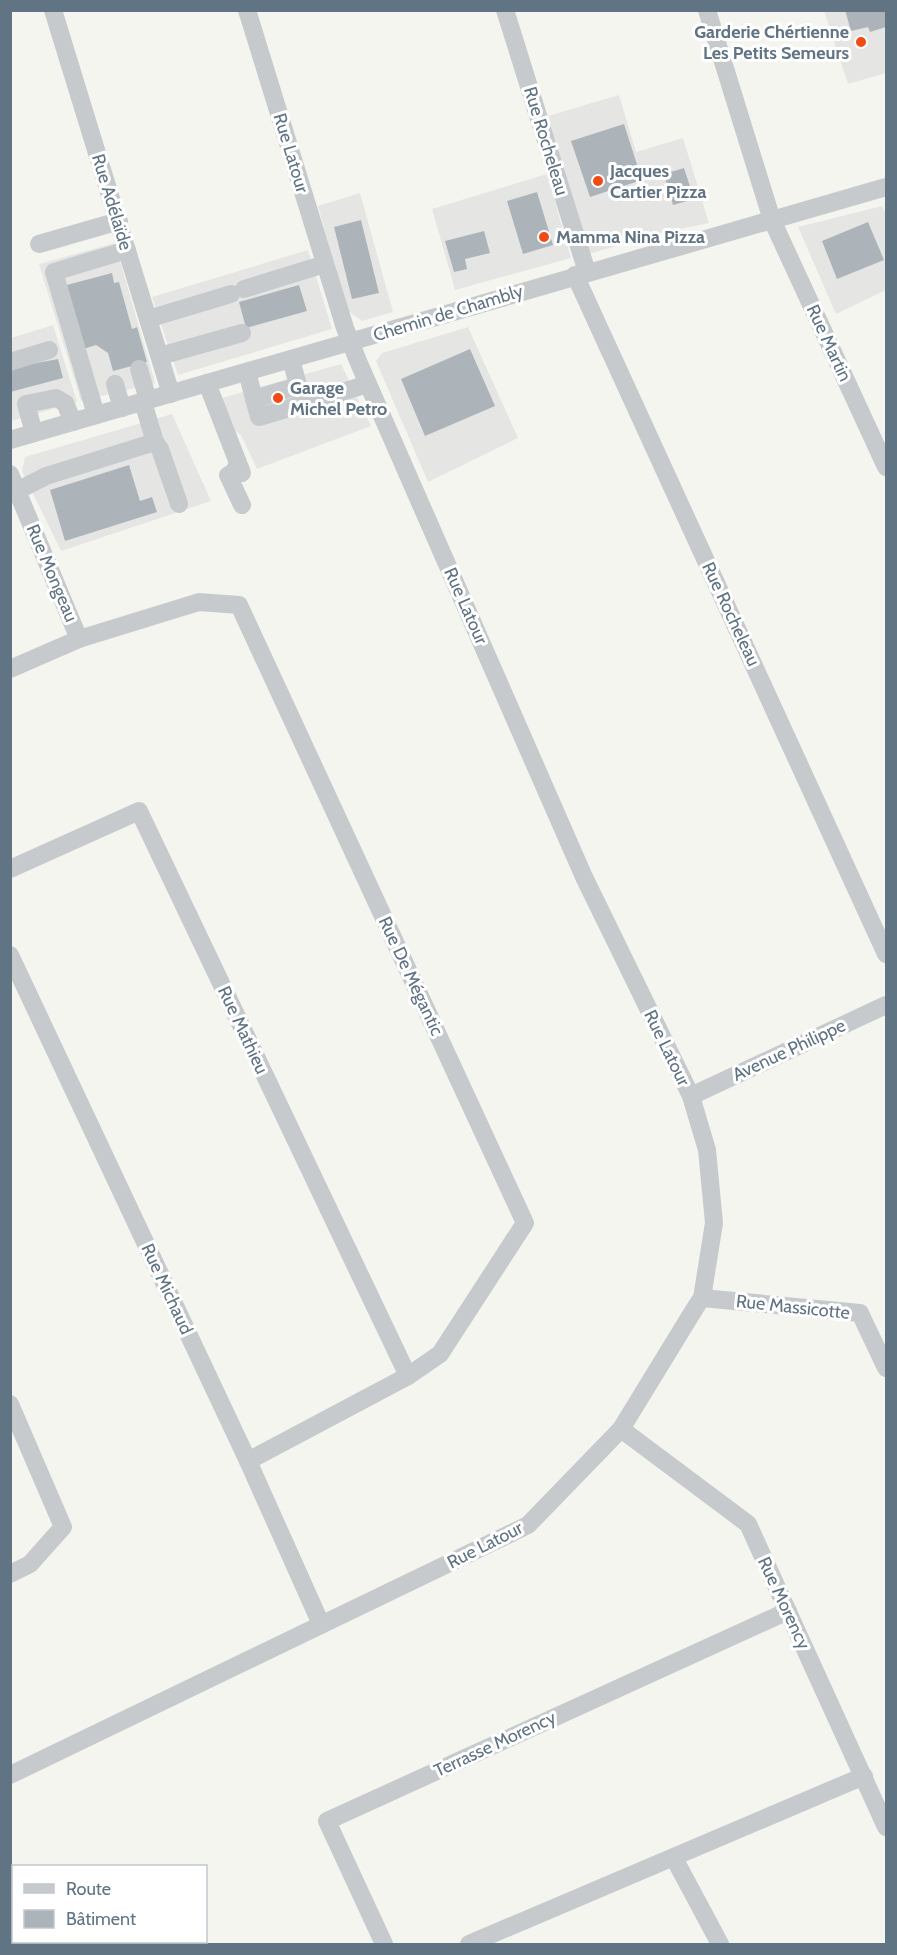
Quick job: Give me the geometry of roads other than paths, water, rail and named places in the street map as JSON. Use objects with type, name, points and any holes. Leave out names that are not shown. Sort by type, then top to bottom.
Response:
[{"type":"street","name":"Rue Adélaïde","points":[[52,10],[171,394]]},
{"type":"street","name":"Rue Latour","points":[[10,1775],[528,1525],[621,1429],[702,1298],[714,1223],[707,1150],[691,1096],[584,877],[368,384],[351,342],[325,264],[247,10]]},
{"type":"street","name":"Rue Rocheleau","points":[[505,10],[581,273],[886,954]]},
{"type":"street","name":"Rue Martin","points":[[707,10],[772,220],[886,467]]},
{"type":"street","name":"Chemin de Chambly","points":[[10,440],[291,360],[581,273],[886,187]]},
{"type":"street","points":[[39,244],[119,221]]},
{"type":"street","points":[[96,415],[54,272],[127,250]]},
{"type":"street","points":[[148,319],[325,264]]},
{"type":"street","points":[[160,356],[242,333]]},
{"type":"street","points":[[10,362],[49,350]]},
{"type":"street","points":[[291,360],[303,405]]},
{"type":"street","points":[[139,369],[155,442],[160,448],[179,504]]},
{"type":"street","points":[[247,372],[259,417],[368,384]]},
{"type":"street","points":[[115,384],[122,408]]},
{"type":"street","points":[[207,384],[240,469],[228,475],[242,505]]},
{"type":"street","points":[[254,399],[298,386]]},
{"type":"street","points":[[34,433],[26,404],[56,398],[67,407],[73,422]]},
{"type":"street","points":[[14,482],[46,476],[155,442]]},
{"type":"street","name":"Rue Mongeau","points":[[14,482],[79,639]]},
{"type":"street","name":"Rue De Mégantic","points":[[10,669],[79,639],[199,602],[239,605],[525,1223],[440,1354],[408,1376],[248,1461]]},
{"type":"street","name":"Rue Mathieu","points":[[10,869],[139,811],[408,1376]]},
{"type":"street","name":"Rue Michaud","points":[[10,955],[248,1461],[321,1624]]},
{"type":"street","name":"Avenue Philippe","points":[[691,1096],[886,1005]]},
{"type":"street","name":"Rue Massicotte","points":[[702,1298],[860,1313],[886,1368]]},
{"type":"street","points":[[10,1404],[63,1527],[30,1564],[10,1574]]},
{"type":"street","name":"Rue Morency","points":[[621,1429],[748,1524],[886,1827]]},
{"type":"street","name":"Terrasse Morency","points":[[384,1944],[327,1821],[788,1611]]},
{"type":"street","points":[[469,1944],[864,1776]]},
{"type":"street","points":[[674,1858],[720,1944]]},
{"type":"place","name":"Garderie Chértienne Les Petits Semeurs","points":[[861,42]]},
{"type":"place","name":"Jacques Cartier Pizza","points":[[598,181]]},
{"type":"place","name":"Mamma Nina Pizza","points":[[544,237]]},
{"type":"place","name":"Garage Michel Petro","points":[[278,398]]}]
